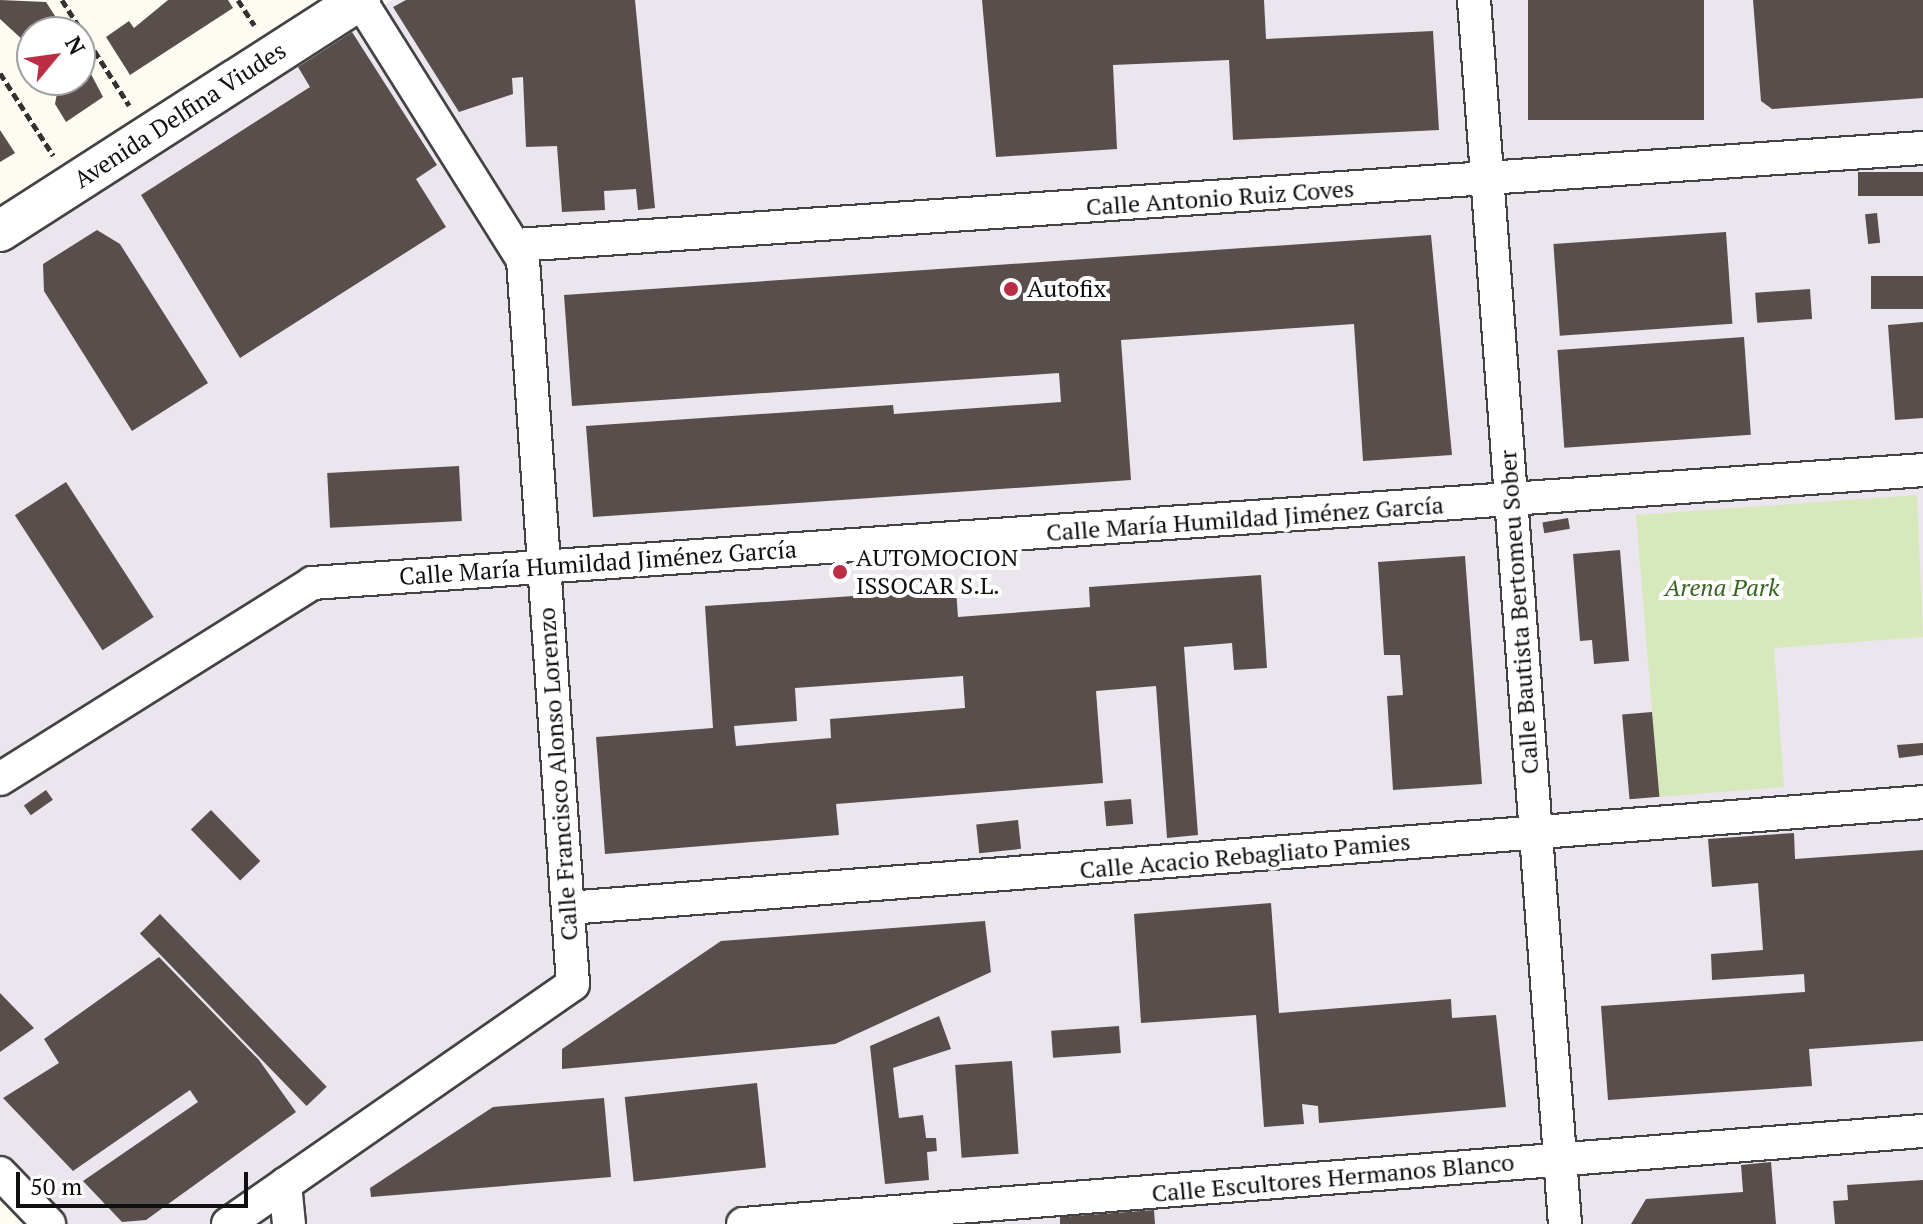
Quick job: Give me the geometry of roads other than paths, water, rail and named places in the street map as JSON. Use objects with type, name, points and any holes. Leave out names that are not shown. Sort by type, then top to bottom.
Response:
[{"type":"street","name":"Avenida Delfina Viudes","points":[[0,231],[360,0]]},
{"type":"street","name":"Calle Francisco Alonso Lorenzo","points":[[228,1224],[573,984],[544,566],[517,245],[360,0]]},
{"type":"street","name":"Calle Bautista Bertomeu Sober","points":[[1474,0],[1565,1224]]},
{"type":"street","name":"Calle Antonio Ruiz Coves","points":[[517,245],[1923,148]]},
{"type":"street","name":"Calle María Humildad Jiménez García","points":[[0,779],[298,587],[544,566],[1923,470]]},
{"type":"street","name":"Calle Acacio Rebagliato Pamies","points":[[568,908],[1923,802]]},
{"type":"street","name":"Calle Escultores Hermanos Blanco","points":[[743,1224],[1923,1131]]},
{"type":"street","points":[[0,1173],[49,1224]]},
{"type":"street","points":[[285,1184],[289,1224]]},
{"type":"place","name":"Autofix","points":[[1011,289]]},
{"type":"place","name":"AUTOMOCION ISSOCAR S.L.","points":[[840,572]]},
{"type":"park label","name":"Arena Park","points":[[1722,588]]}]
